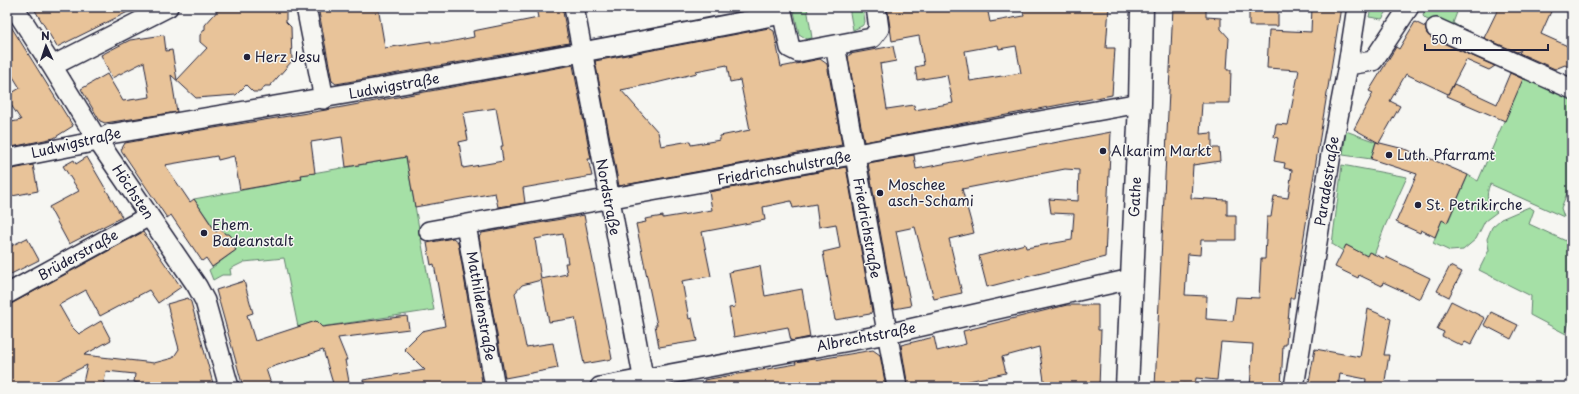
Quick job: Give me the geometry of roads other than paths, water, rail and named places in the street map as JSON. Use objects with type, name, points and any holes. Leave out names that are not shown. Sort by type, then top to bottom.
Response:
[{"type":"main road","name":"Gathe","points":[[1127,387],[1140,103],[1142,7]]},
{"type":"street","name":"Höchsten","points":[[14,7],[98,141],[197,286],[205,302],[229,387]]},
{"type":"street","points":[[52,66],[168,7]]},
{"type":"street","points":[[306,7],[324,99]]},
{"type":"street","name":"Nordstraße","points":[[574,7],[608,200],[644,383]]},
{"type":"street","points":[[782,10],[790,48],[798,52],[872,38],[879,29],[876,7]]},
{"type":"street","name":"Paradestraße","points":[[1294,387],[1331,154],[1348,65],[1357,7]]},
{"type":"street","points":[[1348,65],[1373,61],[1409,7]]},
{"type":"street","name":"Ludwigstraße","points":[[7,159],[98,141],[110,134],[324,99],[582,53],[782,10]]},
{"type":"street","points":[[1436,28],[1572,89]]},
{"type":"street","name":"Friedrichstraße","points":[[835,45],[897,387]]},
{"type":"street","name":"Friedrichschulstraße","points":[[429,231],[854,156],[1140,103]]},
{"type":"street","name":"Brüderstraße","points":[[7,294],[148,216]]},
{"type":"street","name":"Mathildenstraße","points":[[466,225],[495,387]]},
{"type":"street","name":"Albrechtstraße","points":[[600,387],[644,383],[887,334],[1131,279]]},
{"type":"place","name":"Herz Jesu","points":[[247,57]]},
{"type":"place","name":"Alkarim Markt","points":[[1103,151]]},
{"type":"place","name":"Luth. Pfarramt","points":[[1389,155]]},
{"type":"place","name":"Moschee asch-Schami","points":[[880,193]]},
{"type":"place","name":"St. Petrikirche","points":[[1418,205]]},
{"type":"place","name":"Ehem. Badeanstalt","points":[[204,233]]}]
